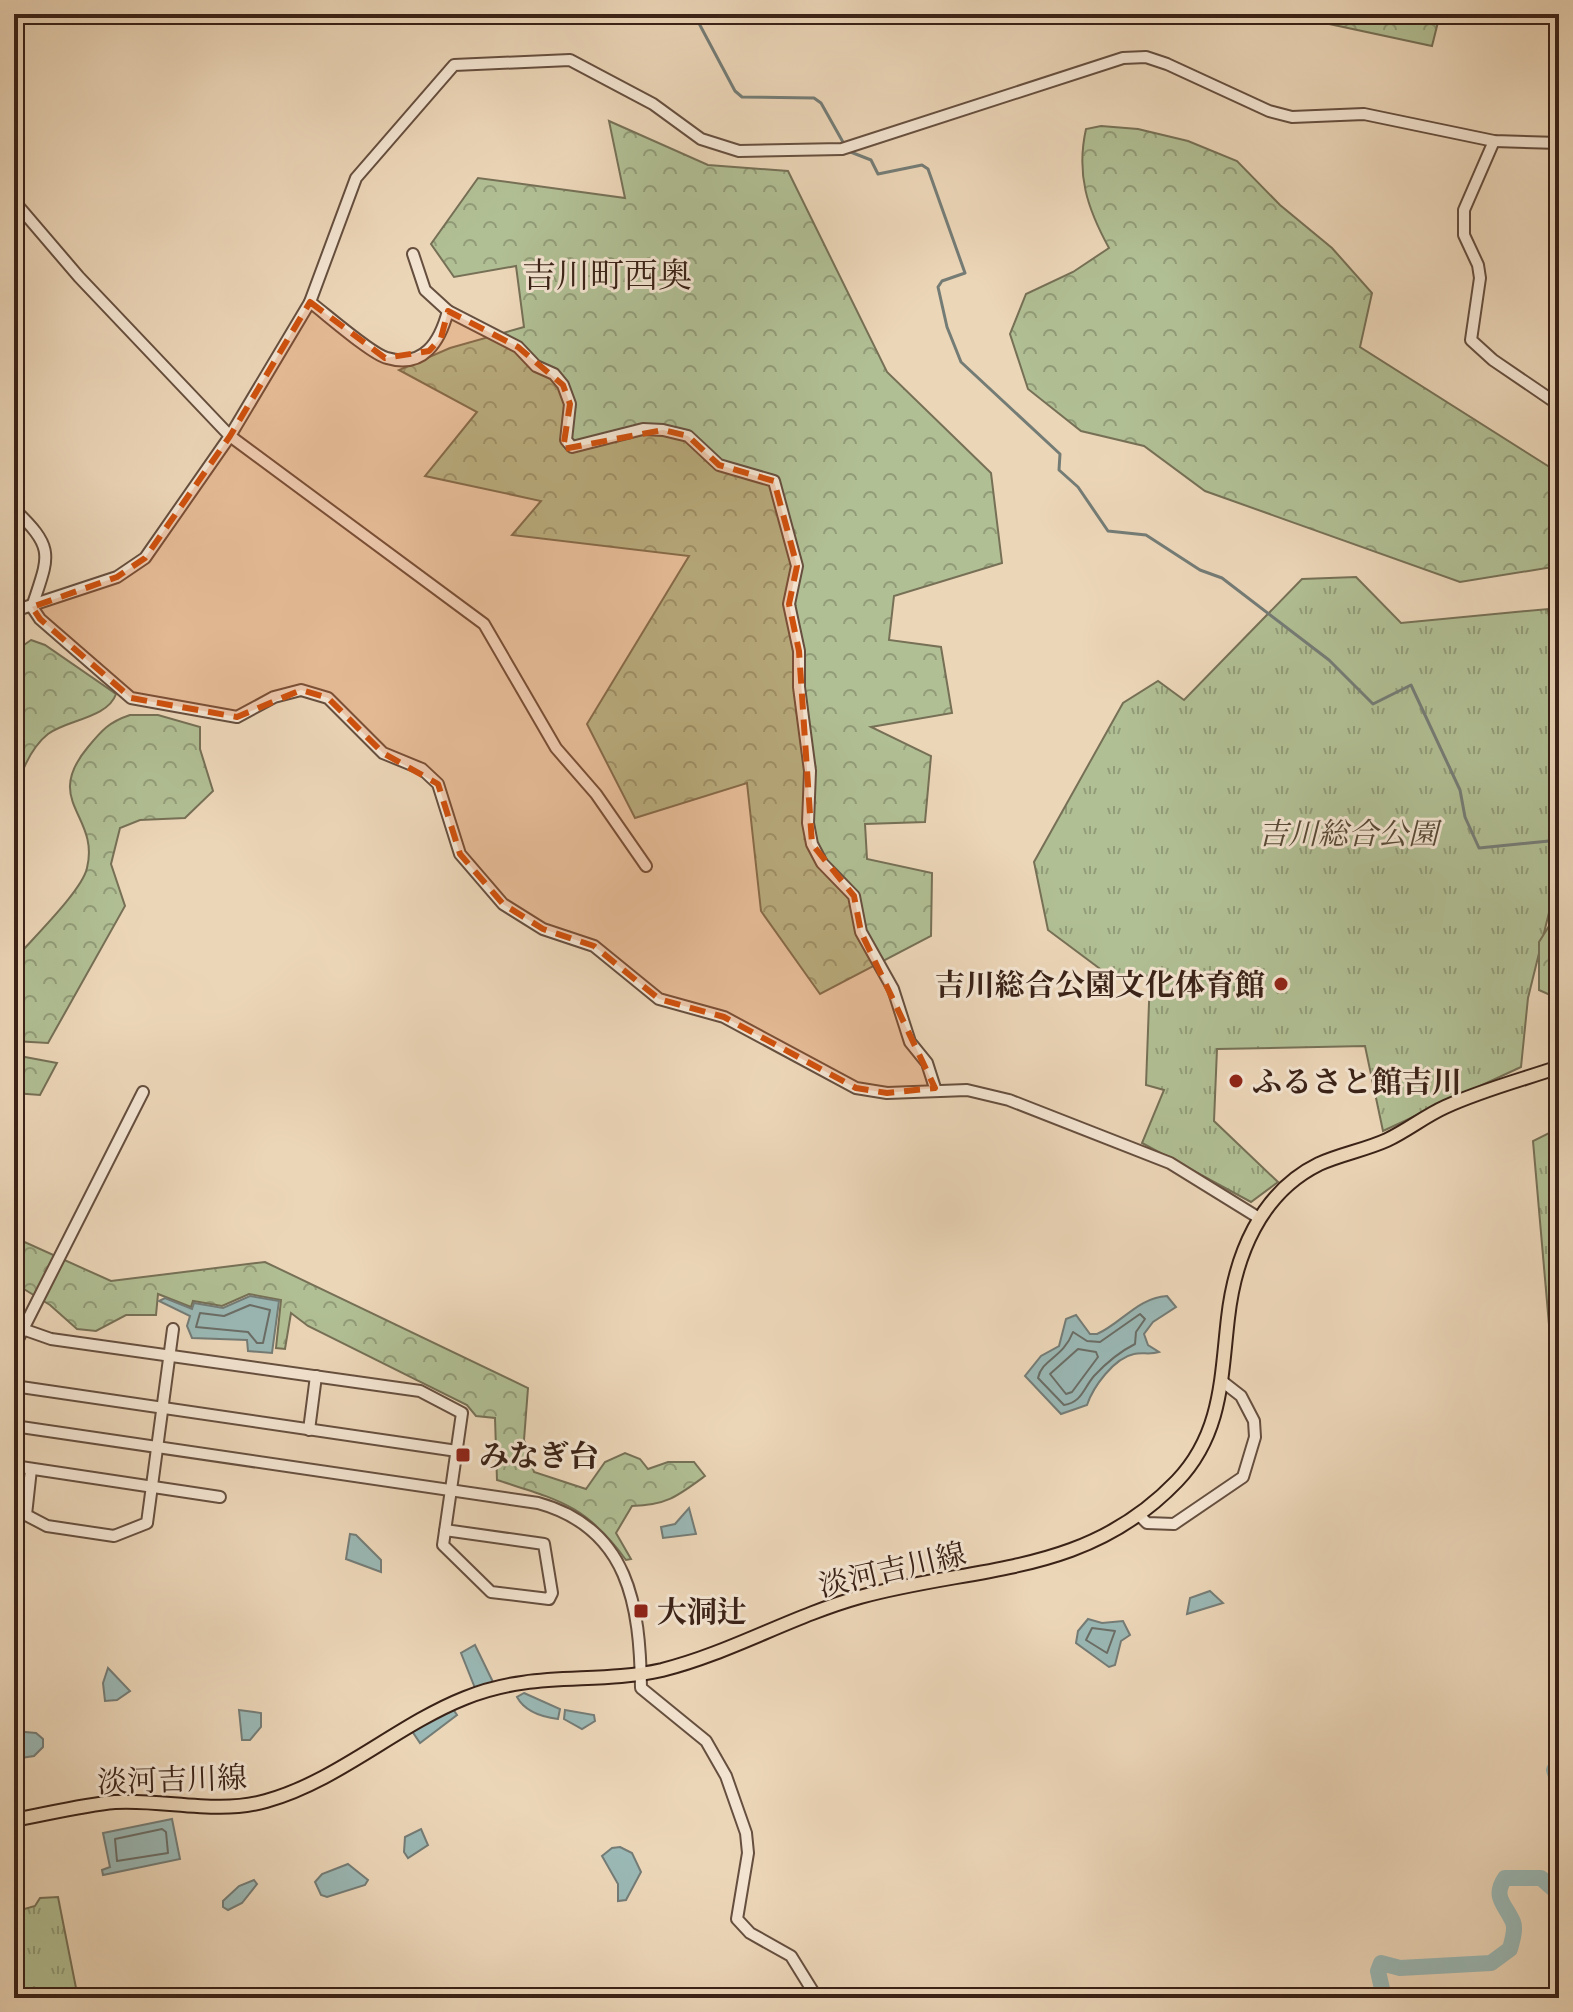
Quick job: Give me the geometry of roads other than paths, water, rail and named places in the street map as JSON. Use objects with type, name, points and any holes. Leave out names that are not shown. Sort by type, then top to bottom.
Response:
[{"type":"main road","name":"淡河吉川線","points":[[14,1820],[115,1802],[223,1806],[268,1801],[314,1781],[440,1709],[491,1688],[570,1676],[641,1675],[685,1664],[862,1596],[1017,1568],[1095,1540],[1138,1514],[1168,1489],[1196,1458],[1217,1411],[1234,1288],[1248,1240],[1259,1218],[1284,1189],[1319,1165],[1383,1141],[1467,1098],[1559,1067]]},
{"type":"street","points":[[14,611],[117,577],[145,558],[230,436],[310,302],[356,178],[434,86],[460,63],[570,60],[653,104],[701,139],[739,151],[842,149],[1123,58],[1146,57],[1269,111],[1292,117],[1364,114],[1494,141],[1559,143]]},
{"type":"street","points":[[1494,141],[1464,210],[1464,235],[1478,265],[1480,278],[1471,340],[1493,360],[1559,405]]},
{"type":"street","points":[[14,201],[79,277],[230,436],[484,624],[556,748],[596,794],[646,866]]},
{"type":"street","points":[[413,254],[425,290],[448,311],[518,347],[536,366],[554,374],[563,385],[570,404],[566,440],[572,447],[643,429],[663,430],[688,436],[719,465],[774,481],[797,566],[789,604],[799,651],[799,687],[810,771],[808,823],[812,844],[822,863],[854,896],[861,932],[893,989],[910,1042],[927,1063],[935,1088]]},
{"type":"street","points":[[310,302],[385,358],[409,359],[429,351],[441,338],[448,311]]},
{"type":"street","points":[[14,509],[38,531],[46,544],[46,566],[32,607]]},
{"type":"street","points":[[32,607],[40,619],[131,698],[237,717],[274,697],[301,690],[328,698],[383,753],[422,769],[438,784],[460,854],[503,904],[543,929],[594,946],[659,999],[724,1017],[856,1088],[887,1093],[935,1088],[967,1090],[1009,1100],[1170,1163],[1259,1218]]},
{"type":"street","points":[[14,1347],[18,1328],[143,1092]]},
{"type":"street","points":[[18,1328],[51,1339],[420,1391],[462,1413],[457,1451],[445,1530],[443,1545],[491,1592],[549,1599],[552,1593],[544,1544],[445,1530]]},
{"type":"street","points":[[31,1469],[26,1515],[47,1526],[114,1536],[147,1523],[173,1329]]},
{"type":"street","points":[[309,1430],[316,1376]]},
{"type":"street","points":[[1138,1514],[1147,1523],[1174,1524],[1243,1477],[1255,1437],[1254,1421],[1241,1396],[1223,1382]]},
{"type":"street","points":[[14,1386],[457,1451]]},
{"type":"street","points":[[14,1426],[555,1508],[593,1531],[628,1580],[635,1606],[645,1694],[706,1741],[726,1776],[746,1833],[748,1853],[737,1919],[750,1933],[791,1956],[817,1998]]},
{"type":"street","points":[[14,1466],[220,1497]]},
{"type":"water","points":[[250,1296],[279,1301],[272,1353],[248,1351],[247,1340],[192,1338],[187,1326],[190,1316],[159,1301],[165,1298],[192,1309],[194,1303],[223,1308]]},
{"type":"water","points":[[1167,1296],[1176,1307],[1153,1322],[1144,1334],[1148,1345],[1159,1352],[1134,1354],[1119,1361],[1099,1382],[1087,1405],[1061,1414],[1025,1376],[1041,1356],[1059,1346],[1066,1319],[1076,1315],[1090,1334],[1097,1334],[1147,1301]]},
{"type":"water","points":[[689,1508],[696,1534],[663,1538],[661,1527],[675,1524]]},
{"type":"water","points":[[350,1534],[356,1535],[381,1560],[381,1572],[346,1559]]},
{"type":"water","points":[[1210,1591],[1223,1603],[1187,1614],[1190,1598]]},
{"type":"water","points":[[1088,1619],[1102,1623],[1123,1621],[1130,1635],[1121,1641],[1115,1665],[1109,1667],[1076,1643],[1078,1631]]},
{"type":"water","points":[[475,1645],[493,1682],[475,1688],[461,1653]]},
{"type":"water","points":[[108,1668],[130,1691],[117,1700],[105,1701],[103,1683]]},
{"type":"water","points":[[524,1693],[560,1709],[558,1719],[529,1710],[517,1697]]},
{"type":"water","points":[[453,1709],[457,1715],[420,1743],[412,1731]]},
{"type":"water","points":[[239,1710],[261,1713],[261,1727],[250,1740],[242,1740]]},
{"type":"water","points":[[565,1710],[594,1715],[595,1721],[582,1729],[564,1719]]},
{"type":"water","points":[[14,1731],[36,1733],[43,1739],[43,1747],[34,1756],[14,1759]]},
{"type":"water","points":[[172,1819],[180,1859],[103,1875],[102,1870],[110,1867],[103,1833]]},
{"type":"water","points":[[421,1829],[428,1845],[408,1858],[404,1852],[405,1837]]},
{"type":"water","points":[[620,1847],[632,1853],[641,1872],[626,1900],[618,1901],[618,1884],[602,1856],[612,1848]]},
{"type":"water","points":[[348,1864],[368,1880],[365,1885],[327,1897],[321,1895],[315,1882],[322,1874]]},
{"type":"water","points":[[254,1880],[257,1884],[242,1903],[228,1910],[223,1907],[223,1901],[239,1886]]},
{"type":"waterway","points":[[618,14],[638,14]]},
{"type":"waterway","points":[[694,14],[735,91],[742,97],[814,98],[821,103],[848,151],[871,160],[878,174],[922,165],[928,169],[965,273],[942,281],[938,287],[947,327],[961,362],[1060,454],[1059,470],[1078,487],[1108,531],[1146,535],[1200,570],[1222,578],[1329,660],[1373,704],[1411,685],[1460,790],[1465,817],[1479,848],[1559,840]]},
{"type":"waterway","points":[[1559,1644],[1559,1651]]},
{"type":"waterway","points":[[1559,1766],[1554,1770],[1559,1784]]},
{"type":"waterway","points":[[1384,1998],[1378,1971],[1381,1963],[1400,1968],[1491,1963],[1510,1949],[1514,1925],[1500,1896],[1505,1878],[1541,1878],[1559,1894]]},
{"type":"place","name":"吉川総合公園文化体育館","points":[[1281,984]]},
{"type":"place","name":"ふるさと館吉川","points":[[1236,1081]]},
{"type":"place","name":"みなぎ台","points":[[463,1455]]},
{"type":"place","name":"大洞辻","points":[[641,1611]]},
{"type":"district","name":"吉川町西奥","points":[[607,274]]},
{"type":"park label","name":"吉川総合公園","points":[[1348,833]]}]
